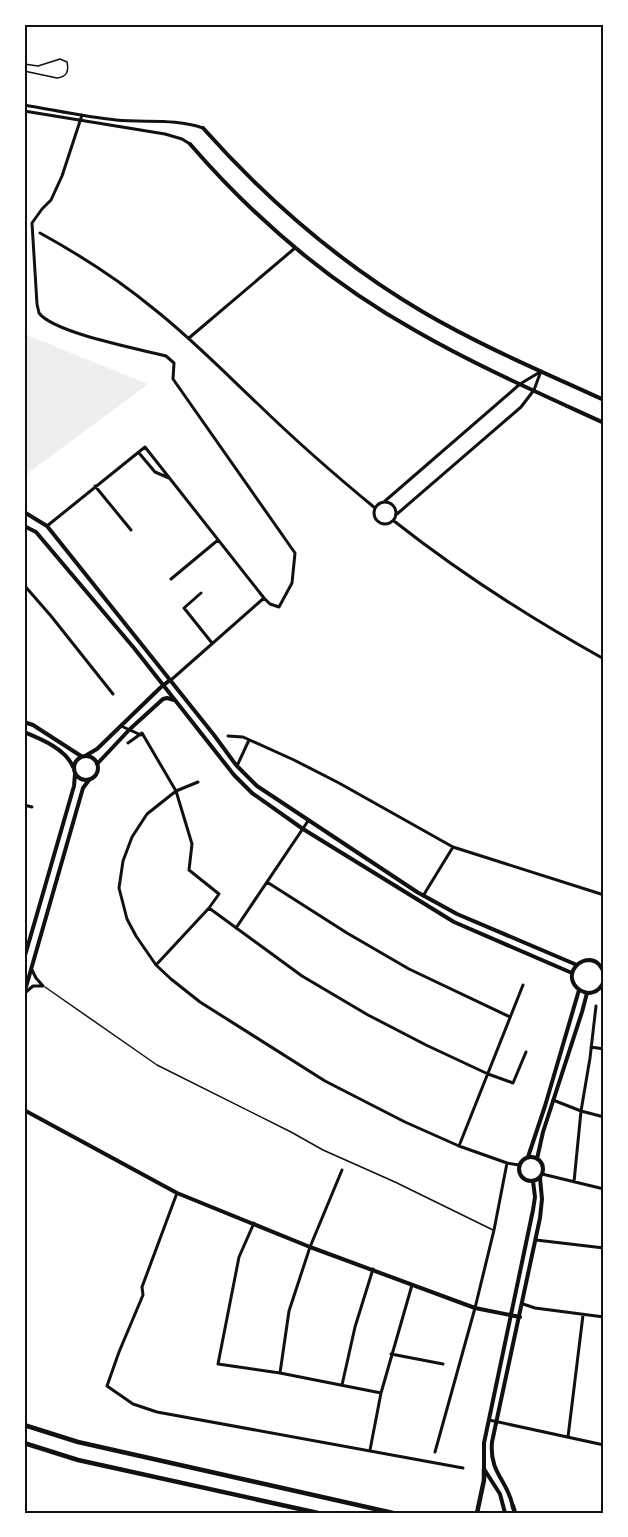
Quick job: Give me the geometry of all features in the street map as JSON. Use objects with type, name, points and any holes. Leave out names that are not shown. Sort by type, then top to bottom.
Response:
[{"type":"main road","points":[[24,1425],[89,1444],[393,1513]]},
{"type":"main road","points":[[24,1443],[78,1460],[318,1513]]},
{"type":"main road","points":[[477,1513],[484,1469]]},
{"type":"main road","points":[[513,1506],[514,1513]]},
{"type":"street","points":[[24,105],[82,115],[137,122],[168,121],[203,128],[273,201],[348,262],[403,300],[481,343],[604,400]]},
{"type":"street","points":[[24,111],[165,134],[182,139],[190,144],[239,197],[295,248],[392,317],[447,348],[604,423]]},
{"type":"street","points":[[47,526],[145,447],[270,604],[279,607],[292,583],[295,553],[173,380],[174,363],[166,356],[77,334],[52,323],[39,312],[32,223],[51,200],[82,115]]},
{"type":"street","points":[[40,233],[88,261],[156,310],[189,338],[293,438],[375,508]]},
{"type":"street","points":[[189,338],[295,248]]},
{"type":"street","points":[[541,371],[534,390],[520,407],[397,514],[394,521],[389,524],[378,522],[374,517],[378,504],[385,501],[520,384],[541,371]]},
{"type":"street","points":[[139,453],[155,472],[170,479]]},
{"type":"street","points":[[95,486],[131,530]]},
{"type":"street","points":[[385,501],[394,505],[397,514]]},
{"type":"street","points":[[24,512],[47,526],[214,735],[236,766],[258,786],[423,896],[457,914],[577,964]]},
{"type":"street","points":[[394,521],[472,579],[565,638],[604,659]]},
{"type":"street","points":[[24,526],[36,532],[164,685],[234,775],[252,793],[303,829],[454,922],[572,973]]},
{"type":"street","points":[[171,579],[218,540]]},
{"type":"street","points":[[24,585],[113,694]]},
{"type":"street","points":[[201,593],[184,608],[212,643]]},
{"type":"street","points":[[73,767],[76,760],[94,752],[164,685],[264,598]]},
{"type":"street","points":[[97,764],[163,699],[176,701]]},
{"type":"street","points":[[24,722],[33,725],[83,756],[93,758],[97,764],[96,775],[83,788],[24,993]]},
{"type":"street","points":[[121,726],[141,735],[142,733],[176,790],[192,844],[189,870],[219,894],[209,908],[156,964]]},
{"type":"street","points":[[24,732],[61,752],[70,760],[75,774],[74,786],[24,959]]},
{"type":"street","points":[[128,743],[141,735]]},
{"type":"street","points":[[228,736],[249,740],[294,760],[453,847],[604,895]]},
{"type":"street","points":[[236,766],[249,740]]},
{"type":"street","points":[[75,774],[80,779],[89,780]]},
{"type":"street","points":[[198,782],[176,790],[147,814],[132,837],[123,861],[119,888],[127,918],[136,936],[156,964],[200,1002],[325,1081],[405,1122],[459,1146],[519,1165]]},
{"type":"street","points":[[24,806],[32,807]]},
{"type":"street","points":[[236,928],[308,821]]},
{"type":"street","points":[[423,896],[453,847]]},
{"type":"street","points":[[267,882],[409,969],[510,1017]]},
{"type":"street","points":[[209,908],[302,976],[368,1015],[488,1074],[513,1083],[526,1053]]},
{"type":"street","points":[[604,973],[601,967],[590,960],[577,964],[572,973],[573,982],[579,990],[587,993],[596,991],[604,983]]},
{"type":"street","points":[[601,967],[604,960]]},
{"type":"street","points":[[31,969],[43,986]]},
{"type":"street","points":[[459,1146],[523,985]]},
{"type":"street","points":[[24,993],[33,987],[43,986]]},
{"type":"street","points":[[579,990],[528,1157],[519,1165],[518,1170],[525,1180],[533,1181],[541,1176],[604,1189]]},
{"type":"street","points":[[537,1159],[543,1132],[587,993]]},
{"type":"street","points":[[574,1182],[581,1111],[596,1006]]},
{"type":"street","points":[[591,1047],[604,1049]]},
{"type":"street","points":[[553,1100],[604,1117]]},
{"type":"street","points":[[24,1110],[177,1193],[310,1247],[476,1308],[520,1317]]},
{"type":"street","points":[[513,1506],[509,1492],[494,1468],[491,1454],[536,1240],[542,1199],[543,1167],[537,1159],[528,1157]]},
{"type":"street","points":[[435,1452],[476,1308],[507,1163]]},
{"type":"street","points":[[280,1373],[290,1311],[310,1247],[342,1170]]},
{"type":"street","points":[[505,1513],[500,1494],[484,1469],[484,1443],[533,1210],[535,1197],[533,1181]]},
{"type":"street","points":[[177,1193],[142,1287],[143,1295],[107,1386],[133,1404],[157,1412],[463,1468]]},
{"type":"street","points":[[254,1223],[239,1257],[218,1364],[280,1373],[381,1393]]},
{"type":"street","points":[[536,1240],[604,1248]]},
{"type":"street","points":[[342,1385],[355,1327],[373,1269]]},
{"type":"street","points":[[370,1450],[381,1393],[412,1284]]},
{"type":"street","points":[[523,1304],[535,1308],[604,1317]]},
{"type":"street","points":[[568,1437],[583,1314]]},
{"type":"street","points":[[391,1354],[442,1364]]},
{"type":"street","points":[[489,1420],[604,1445]]},
{"type":"lane","points":[[24,64],[38,66],[60,59],[67,62],[68,69],[67,74],[62,78],[24,71]]},
{"type":"lane","points":[[43,986],[157,1065],[323,1150],[494,1230]]},
{"type":"shaded area","points":[[24,334],[148,384],[24,476]]}]
